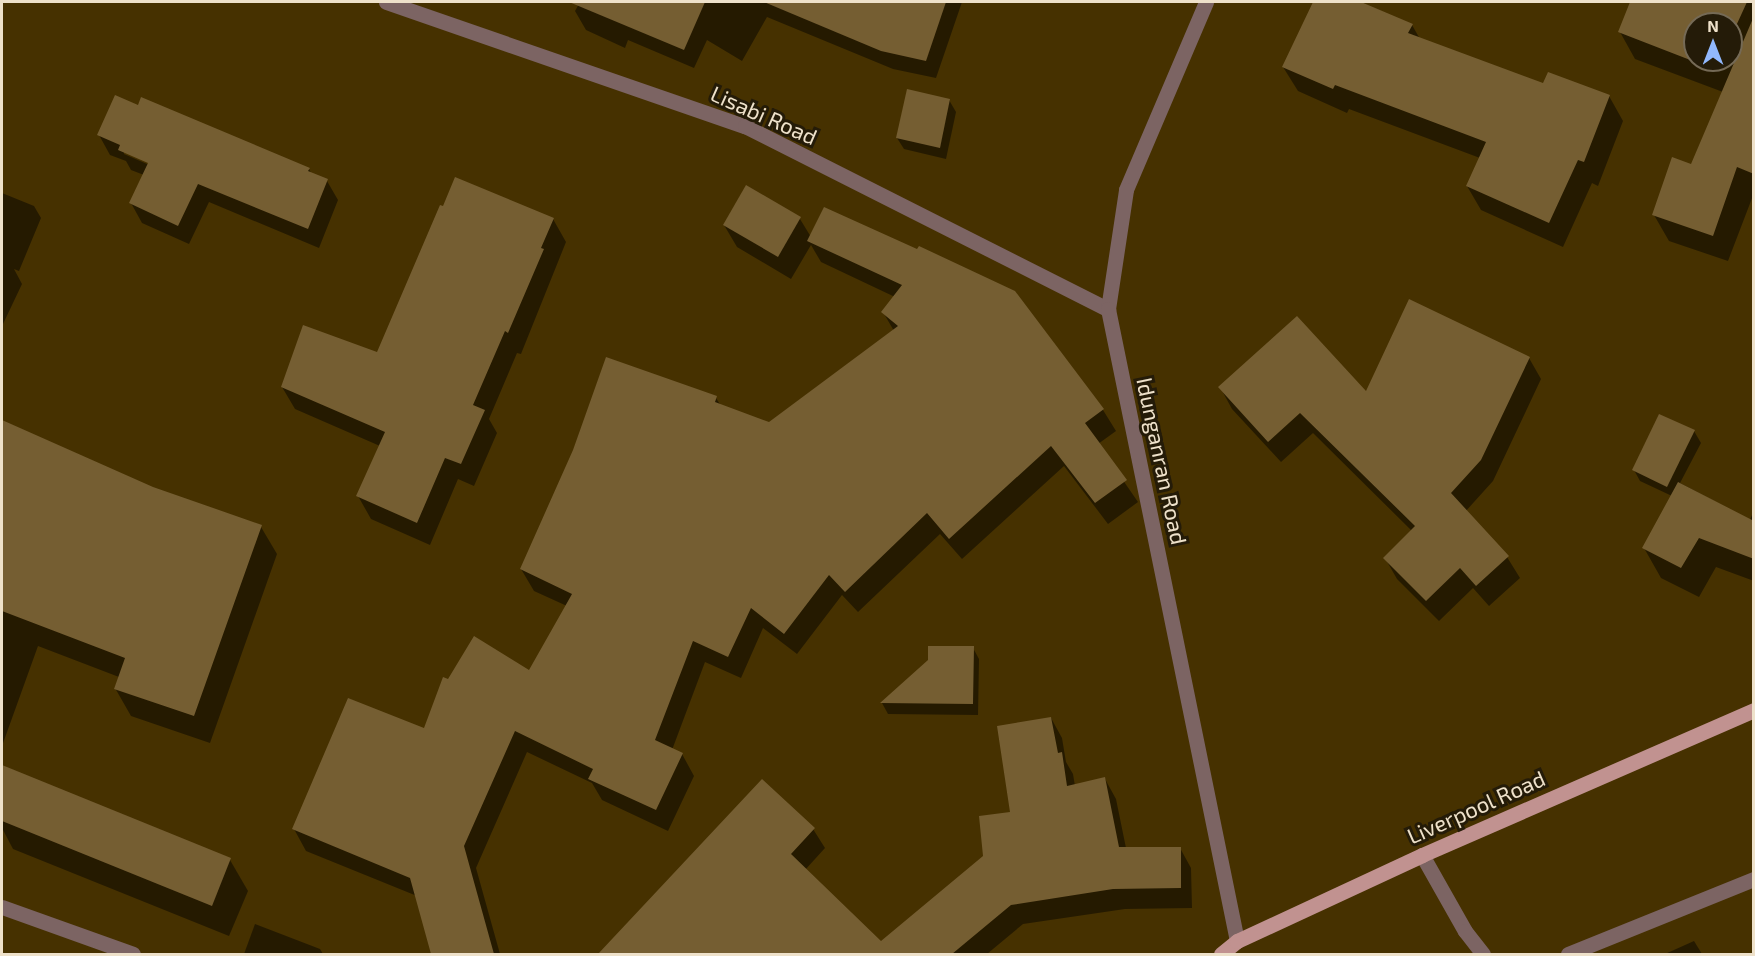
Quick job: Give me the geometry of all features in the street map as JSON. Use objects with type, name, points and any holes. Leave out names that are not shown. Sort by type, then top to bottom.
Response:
[{"type":"main road","name":"Liverpool Road","points":[[1221,954],[1237,941],[1422,855],[1754,710]]},
{"type":"street","name":"Lisabi Road","points":[[386,2],[745,126],[1108,309]]},
{"type":"street","name":"Idunganran Road","points":[[1206,2],[1126,190],[1108,309],[1237,941]]},
{"type":"street","points":[[1422,855],[1465,931],[1483,954]]},
{"type":"street","points":[[1568,954],[1754,879]]},
{"type":"street","points":[[2,908],[133,954]]},
{"type":"building","points":[[569,2],[705,2],[684,50]]},
{"type":"building","points":[[764,2],[946,2],[926,61],[881,51]]},
{"type":"building","points":[[1313,2],[1361,2],[1413,24],[1408,33],[1543,83],[1548,72],[1610,95],[1584,162],[1578,160],[1549,223],[1466,186],[1486,142],[1335,85],[1333,89],[1282,67]]},
{"type":"building","points":[[1630,2],[1747,2],[1742,12],[1683,12],[1683,57],[1618,32]]},
{"type":"building","points":[[1754,16],[1754,174],[1737,167],[1713,236],[1652,215],[1672,157],[1691,164],[1730,72],[1743,72],[1743,42]]},
{"type":"building","points":[[907,89],[950,99],[940,148],[896,138]]},
{"type":"building","points":[[115,95],[138,105],[141,97],[310,168],[308,171],[328,179],[308,229],[198,184],[178,226],[129,203],[148,163],[118,150],[120,145],[97,135]]},
{"type":"building","points":[[455,177],[554,218],[541,248],[544,249],[508,333],[505,331],[473,405],[485,410],[461,464],[445,458],[417,523],[356,496],[385,432],[281,387],[303,325],[377,352],[440,205],[443,206]]},
{"type":"building","points":[[746,185],[801,217],[778,257],[723,225]]},
{"type":"building","points":[[824,207],[917,249],[919,246],[1015,291],[1104,409],[1085,423],[1127,480],[1095,503],[1051,446],[949,539],[927,513],[845,592],[829,575],[784,634],[751,608],[728,657],[693,641],[655,740],[683,753],[656,810],[588,779],[593,769],[515,731],[464,846],[494,954],[431,954],[410,878],[292,829],[348,698],[424,728],[443,677],[448,679],[474,636],[529,670],[572,594],[520,569],[573,450],[606,357],[717,396],[715,402],[769,422],[898,326],[881,312],[902,285],[807,241]]},
{"type":"building","points":[[1409,299],[1530,357],[1481,460],[1451,493],[1509,556],[1476,586],[1460,568],[1426,601],[1383,558],[1415,526],[1300,413],[1268,442],[1218,387],[1297,316],[1366,391]]},
{"type":"building","points":[[1659,414],[1695,430],[1667,487],[1632,470]]},
{"type":"building","points":[[2,420],[153,487],[262,525],[194,716],[114,689],[125,658],[2,611]]},
{"type":"building","points":[[1678,482],[1754,521],[1754,559],[1699,538],[1681,568],[1642,548]]},
{"type":"building","points":[[928,646],[974,646],[973,704],[880,703],[928,660]]},
{"type":"building","points":[[1051,717],[1058,753],[1062,752],[1067,786],[1105,777],[1119,847],[1181,847],[1181,888],[1113,889],[1011,905],[952,954],[598,954],[762,779],[815,828],[791,854],[881,941],[983,856],[979,816],[1010,812],[997,726]]},
{"type":"building","points":[[2,765],[231,858],[212,906],[2,821]]}]
